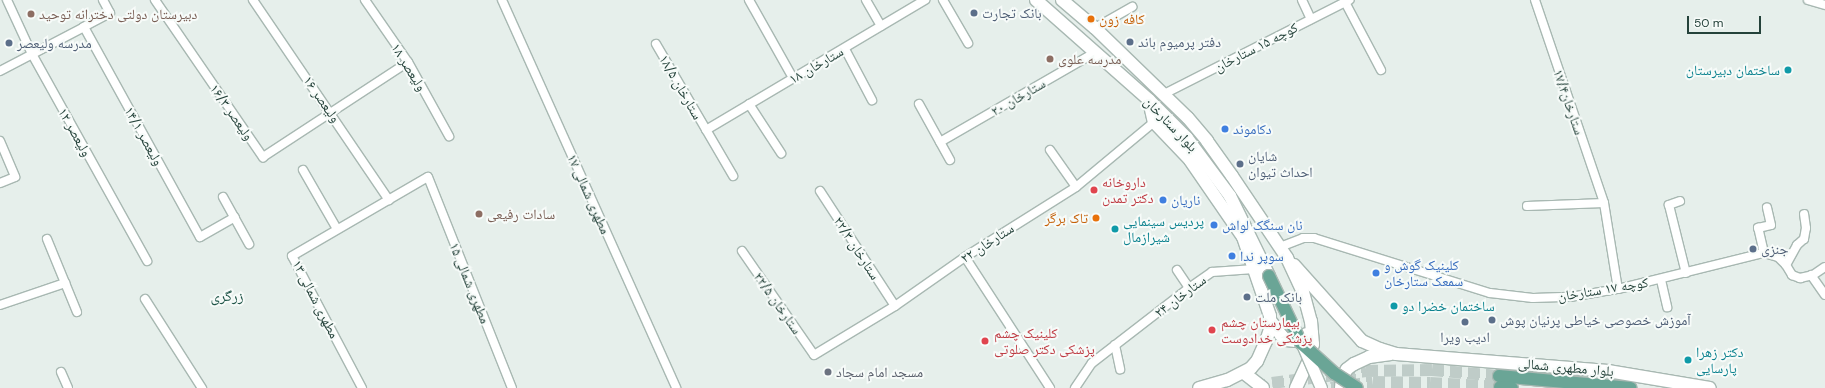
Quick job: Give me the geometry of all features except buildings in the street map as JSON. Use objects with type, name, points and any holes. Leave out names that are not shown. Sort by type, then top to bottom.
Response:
[{"type":"main road","name":"بلوار ستارخان","points":[[1036,0],[1149,100],[1187,138],[1230,196],[1301,343]]},
{"type":"main road","name":"بلوار ستارخان","points":[[1062,0],[1095,28],[1164,94],[1207,141],[1287,258]]},
{"type":"main road","points":[[1149,100],[1154,122],[1190,160],[1243,237],[1266,300],[1270,320],[1270,329],[1261,352],[1251,368],[1244,373],[1199,388]]},
{"type":"main road","points":[[1287,258],[1303,292],[1311,321],[1313,344],[1309,360],[1296,388]]},
{"type":"main road","points":[[1287,258],[1362,340],[1368,345],[1396,354]]},
{"type":"main road","points":[[1270,320],[1281,335],[1292,341],[1302,339],[1306,335],[1309,315]]},
{"type":"main road","points":[[1301,343],[1334,373],[1358,388]]},
{"type":"main road","points":[[1341,388],[1342,377],[1347,369],[1354,364],[1369,357],[1396,354],[1608,371],[1710,388]]},
{"type":"main road","points":[[1244,373],[1263,388]]},
{"type":"main road","name":"بلوار مطهرى شمالى","points":[[1504,384],[1630,388]]},
{"type":"street","name":"۱۲ ولیعصر","points":[[7,0],[32,54],[147,261]]},
{"type":"street","points":[[0,71],[110,13],[103,0]]},
{"type":"street","name":"۱۶/۳ ولیعصر","points":[[155,0],[263,157],[331,112]]},
{"type":"street","name":"۱۶ ولیعصر","points":[[253,0],[331,112],[389,200]]},
{"type":"street","name":"۱۸ ولیعصر","points":[[365,0],[408,62],[449,136]]},
{"type":"street","name":"۱۷ مطهری شمالی","points":[[502,0],[676,388]]},
{"type":"street","points":[[749,0],[793,78]]},
{"type":"street","points":[[866,0],[881,26]]},
{"type":"street","name":"۱۸ ستارخان","points":[[706,130],[845,49],[925,0]]},
{"type":"street","points":[[943,0],[968,43]]},
{"type":"street","points":[[1302,0],[1311,19]]},
{"type":"street","name":"ستارخان۱۷/۴","points":[[1534,0],[1604,203],[1618,289]]},
{"type":"street","points":[[1808,0],[1825,5]]},
{"type":"street","points":[[1347,1],[1381,70]]},
{"type":"street","name":"کوچه ۱۵ ستارخان","points":[[1164,94],[1347,1]]},
{"type":"street","points":[[1095,28],[1132,7]]},
{"type":"street","name":"۱۴/۱ ولیعصر","points":[[84,27],[200,237],[235,217]]},
{"type":"street","name":"۱۸/۵ ستارخان","points":[[656,44],[733,176]]},
{"type":"street","points":[[845,49],[872,100]]},
{"type":"street","name":"۲۰ ستارخان","points":[[940,142],[1096,52]]},
{"type":"street","points":[[331,112],[408,62]]},
{"type":"street","points":[[749,104],[781,153]]},
{"type":"street","points":[[919,104],[950,160]]},
{"type":"street","name":"۲۲ ستارخان","points":[[814,355],[895,306],[965,257],[1076,187],[1154,122]]},
{"type":"street","points":[[0,141],[15,178],[0,183]]},
{"type":"street","points":[[1050,150],[1076,187]]},
{"type":"street","points":[[303,170],[337,229],[389,200]]},
{"type":"street","name":"۱۵ مطهری شمالی","points":[[389,200],[428,177],[512,388]]},
{"type":"street","name":"۲۲/۳ ستارخان","points":[[820,191],[895,306]]},
{"type":"street","points":[[222,196],[250,244]]},
{"type":"street","points":[[1680,201],[1669,205],[1686,273]]},
{"type":"street","points":[[1527,206],[1604,203]]},
{"type":"street","points":[[1767,207],[1771,225],[1758,228],[1764,253],[1778,257],[1786,265],[1792,275],[1800,278],[1811,275],[1825,266]]},
{"type":"street","points":[[1786,265],[1797,245],[1804,239],[1806,228],[1804,214]]},
{"type":"street","name":"۱۳ مطهری شمالی","points":[[337,229],[292,256],[362,388]]},
{"type":"street","name":"کوچه ۱۷ ستارخان","points":[[1280,247],[1303,238],[1314,238],[1490,293],[1533,298],[1570,297],[1618,289],[1661,280],[1764,253]]},
{"type":"street","points":[[47,239],[77,312]]},
{"type":"street","name":"۲۲/۵ ستارخان","points":[[742,251],[814,355]]},
{"type":"street","points":[[965,257],[1050,388]]},
{"type":"street","name":"۲۴ ستارخان","points":[[1075,388],[1092,363],[1212,272],[1254,269]]},
{"type":"street","points":[[1177,270],[1189,288]]},
{"type":"street","points":[[1811,275],[1825,295]]},
{"type":"street","points":[[1661,280],[1667,307]]},
{"type":"street","points":[[0,305],[65,283]]},
{"type":"street","points":[[145,299],[202,388]]},
{"type":"street","points":[[1301,343],[1321,388]]},
{"type":"street","points":[[1115,346],[1120,369]]},
{"type":"street","points":[[61,372],[68,388]]},
{"type":"tunnel","points":[[1255,388],[1272,383],[1366,371],[1432,370],[1499,376]]},
{"type":"tunnel","points":[[1331,388],[1373,382],[1430,383],[1500,387]]},
{"type":"place","name":"بانک تجارت","points":[[974,13]]},
{"type":"place","name":"دبیرستان دولتی دخترانه توحید","points":[[31,14]]},
{"type":"place","name":"کافه زون","points":[[1091,19]]},
{"type":"place","name":"دفتر پرمیوم باند","points":[[1130,42]]},
{"type":"place","name":"مدرسه ولیعصر","points":[[9,43]]},
{"type":"place","name":"مدرسه علوی","points":[[1050,59]]},
{"type":"place","name":"ساختمان دبیرستان","points":[[1788,70]]},
{"type":"place","name":"دکاموند","points":[[1225,129]]},
{"type":"place","name":"شایان احداث تیوان","points":[[1240,164]]},
{"type":"place","name":"داروخانه دکتر تمدن","points":[[1094,190]]},
{"type":"place","name":"ناریان","points":[[1163,200]]},
{"type":"place","name":"سادات رفیعی","points":[[479,214]]},
{"type":"place","name":"تاک برگر","points":[[1096,218]]},
{"type":"place","name":"نان سنگک لواش","points":[[1214,225]]},
{"type":"place","name":"پردیس سینمایی شیرازمال","points":[[1115,229]]},
{"type":"place","name":"جنزی","points":[[1753,249]]},
{"type":"place","name":"سوپر ندا","points":[[1232,256]]},
{"type":"place","name":"کلینیک گوش و سمعک ستارخان","points":[[1376,273]]},
{"type":"place","name":"بانک ملت","points":[[1247,297]]},
{"type":"place","name":"ساختمان خضرا دو","points":[[1394,306]]},
{"type":"place","name":"آموزش خصوصی خیاطی پرنیان پوش","points":[[1492,320]]},
{"type":"place","name":"ادیب ویرا","points":[[1465,322]]},
{"type":"place","name":"بیمارستان چشم پزشکی خدادوست","points":[[1212,330]]},
{"type":"place","name":"کلینیک چشم پزشکی دکتر صلوتی","points":[[985,341]]},
{"type":"place","name":"دکتر زهرا پارسایی","points":[[1688,360]]},
{"type":"place","name":"مسجد امام سجاد","points":[[828,372]]},
{"type":"district","name":"زرگری","points":[[227,297]]}]
